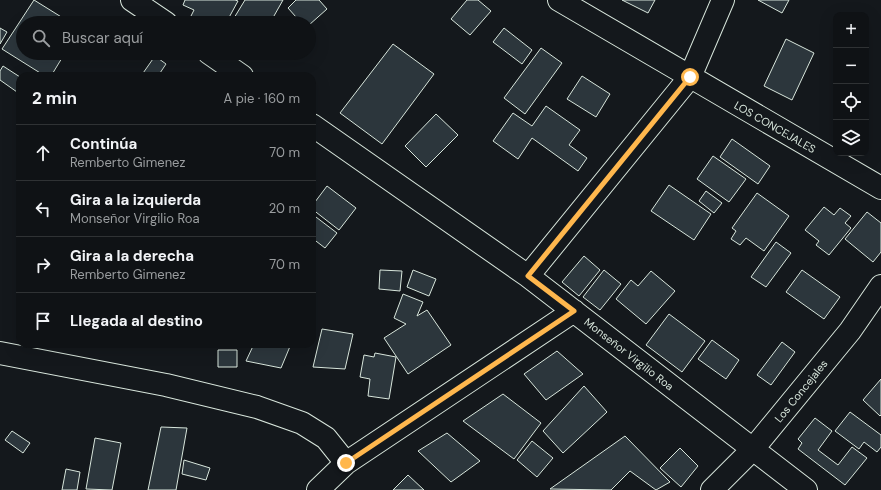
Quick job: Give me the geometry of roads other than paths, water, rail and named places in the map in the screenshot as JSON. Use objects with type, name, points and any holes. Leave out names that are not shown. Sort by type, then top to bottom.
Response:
[{"type":"street","name":"LOS CONCEJALES","points":[[559,0],[881,188]]},
{"type":"street","points":[[528,276],[690,77],[724,0]]},
{"type":"street","points":[[136,1],[156,16]]},
{"type":"street","points":[[219,60],[236,72]]},
{"type":"street","name":"Monseñor Virgilio Roa","points":[[316,128],[528,276],[806,490]]},
{"type":"street","name":"Los Concejales","points":[[712,490],[753,449],[850,330],[881,286]]},
{"type":"street","points":[[318,490],[346,463],[574,311]]},
{"type":"street","points":[[0,353],[166,385],[257,407],[302,423],[326,438],[346,463]]}]
